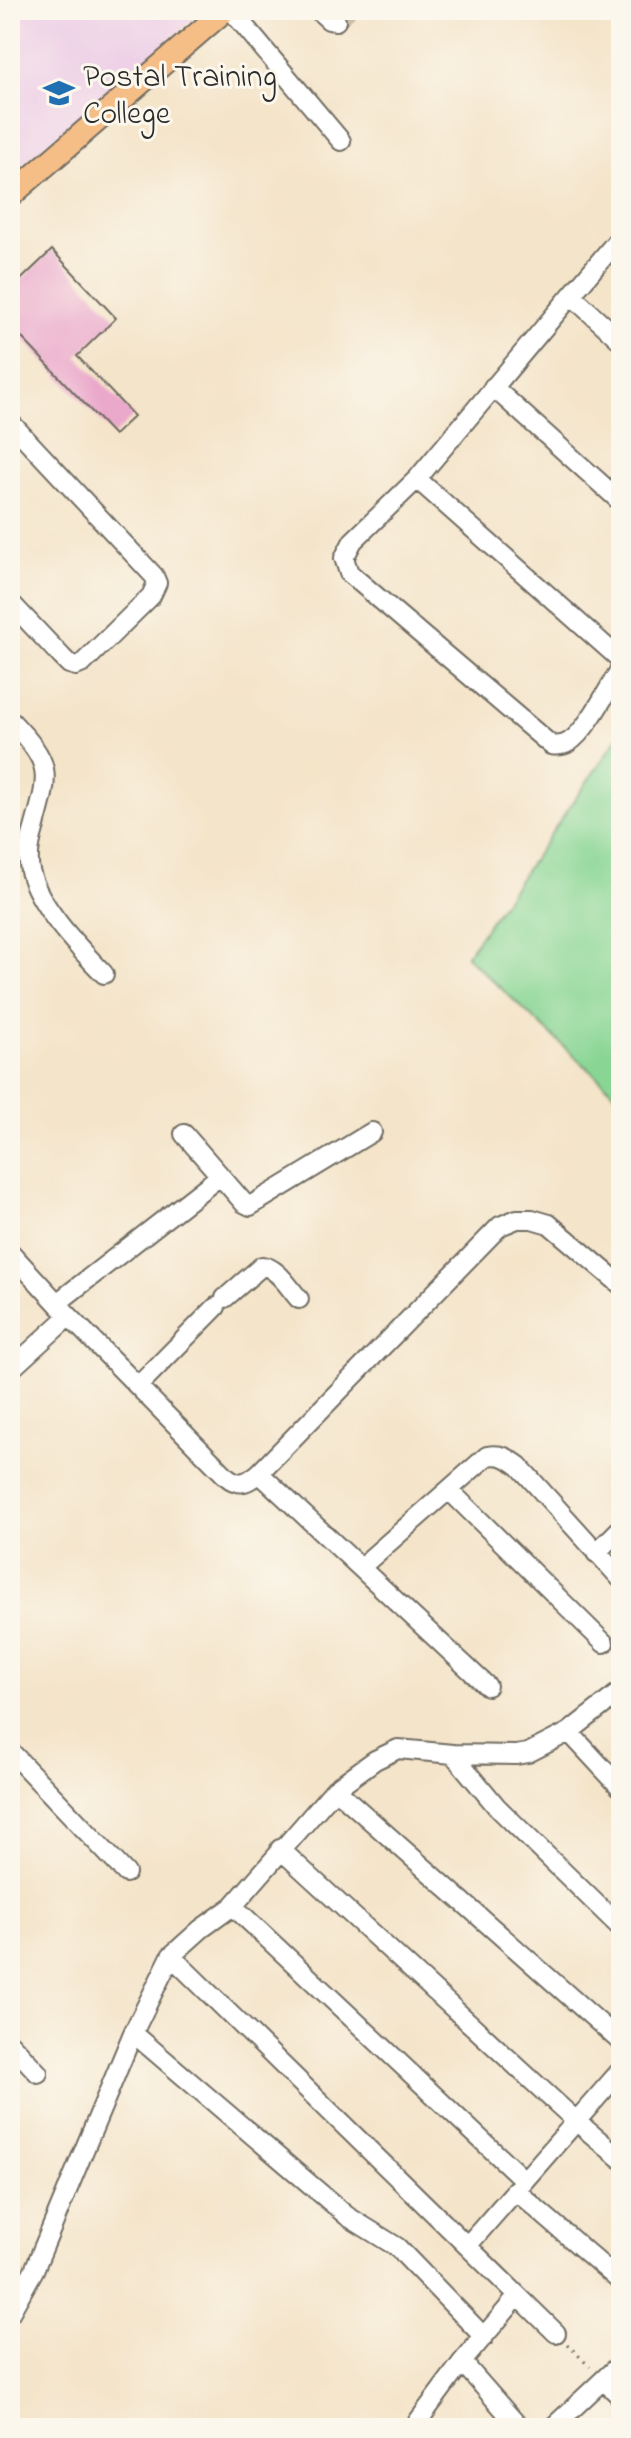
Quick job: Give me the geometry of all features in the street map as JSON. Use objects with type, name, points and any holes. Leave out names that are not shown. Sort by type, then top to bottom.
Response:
[{"type":"main road","points":[[10,196],[225,10]]},
{"type":"street","points":[[231,10],[341,141]]},
{"type":"street","points":[[318,10],[329,20],[336,21]]},
{"type":"street","points":[[621,236],[417,479],[353,541],[344,558],[349,573],[551,745],[562,746],[582,731],[621,668]]},
{"type":"street","points":[[572,296],[621,341]]},
{"type":"street","points":[[493,387],[621,502]]},
{"type":"street","points":[[10,422],[154,576],[157,583],[151,596],[83,663],[76,666],[69,664],[10,602]]},
{"type":"street","points":[[417,479],[621,660]]},
{"type":"street","points":[[10,720],[33,744],[43,760],[46,781],[29,845],[29,868],[36,887],[68,936],[104,974]]},
{"type":"street","points":[[184,1134],[244,1203],[253,1205],[372,1132]]},
{"type":"street","points":[[10,1370],[63,1310],[220,1176]]},
{"type":"street","points":[[10,1252],[233,1482],[247,1483],[500,1226],[517,1219],[549,1224],[621,1285]]},
{"type":"street","points":[[138,1386],[221,1302],[262,1266],[273,1269],[299,1299]]},
{"type":"street","points":[[361,1567],[487,1456],[497,1454],[519,1466],[621,1579]]},
{"type":"street","points":[[259,1473],[487,1686]]},
{"type":"street","points":[[449,1490],[604,1643]]},
{"type":"street","points":[[596,1553],[621,1528]]},
{"type":"street","points":[[10,2313],[34,2270],[133,2033],[171,1956],[233,1906],[335,1789],[375,1760],[398,1749],[453,1754],[528,1753],[569,1732],[621,1691]]},
{"type":"street","points":[[569,1732],[621,1788]]},
{"type":"street","points":[[10,1751],[126,1873]]},
{"type":"street","points":[[453,1754],[497,1807],[621,1928]]},
{"type":"street","points":[[335,1789],[621,2042]]},
{"type":"street","points":[[280,1849],[621,2159]]},
{"type":"street","points":[[233,1906],[621,2282]]},
{"type":"street","points":[[171,1956],[556,2333]]},
{"type":"street","points":[[133,2033],[347,2216],[397,2247],[484,2337]]},
{"type":"street","points":[[10,2043],[38,2073]]},
{"type":"street","points":[[467,2246],[621,2070]]},
{"type":"street","points":[[413,2428],[462,2362],[518,2296]]},
{"type":"street","points":[[462,2362],[520,2428]]},
{"type":"street","points":[[552,2428],[621,2363]]},
{"type":"street","points":[[604,2381],[621,2397]]},
{"type":"path","points":[[556,2333],[604,2381]]},
{"type":"shaded area","name":"Postal Training College","points":[[10,10],[204,10],[10,175]]},
{"type":"green space","points":[[621,733],[621,1099],[466,956]]},
{"type":"building","points":[[52,250],[116,318],[77,356],[134,416],[114,435],[10,325],[10,290]]},
{"type":"tunnel","points":[[336,21],[349,10]]},
{"type":"place","name":"Postal Training College","points":[[59,93]]}]
